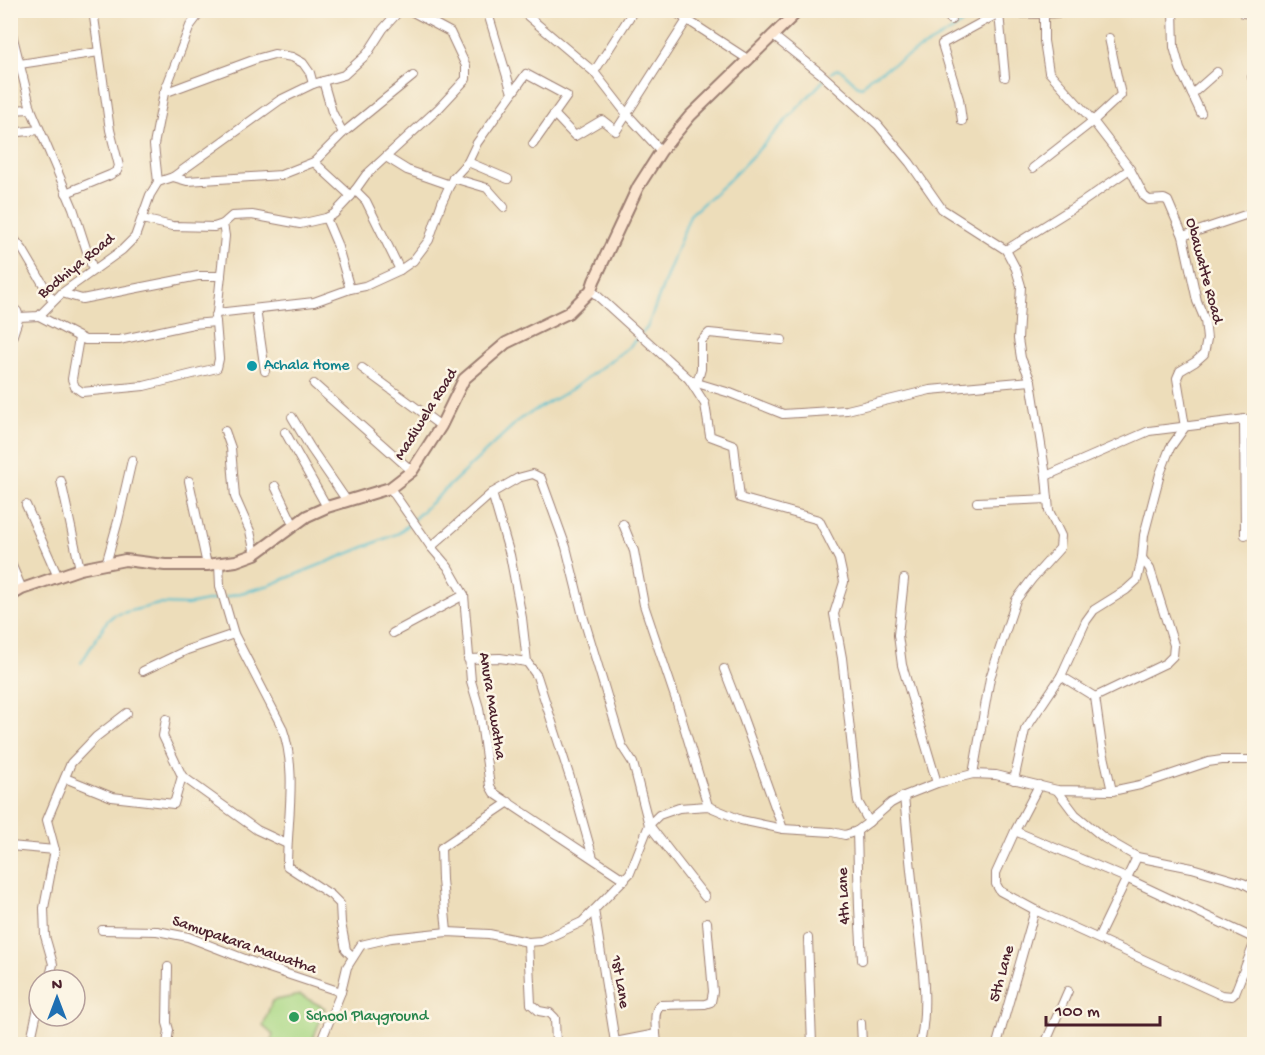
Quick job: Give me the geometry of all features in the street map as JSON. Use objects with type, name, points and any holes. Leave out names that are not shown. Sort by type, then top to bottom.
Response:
[{"type":"main road","name":"Madiwela Road","points":[[10,596],[22,589],[80,569],[125,560],[165,565],[207,565],[236,561],[255,555],[308,516],[327,507],[390,488],[412,471],[441,426],[464,379],[506,343],[568,313],[591,290],[638,187],[661,152],[690,116],[799,10]]},
{"type":"street","points":[[66,193],[110,175],[117,171],[119,166],[110,130],[93,10]]},
{"type":"street","points":[[202,10],[190,26],[164,93],[154,145],[158,182],[173,177],[280,100],[313,84],[344,75],[367,54],[383,29],[400,10]]},
{"type":"street","points":[[142,219],[172,226],[214,227],[223,224],[232,216],[252,215],[300,224],[334,214],[366,175],[439,108],[466,79],[466,66],[450,32],[410,10]]},
{"type":"street","points":[[487,10],[512,93]]},
{"type":"street","points":[[499,10],[523,11],[594,72],[661,152]]},
{"type":"street","points":[[594,72],[634,10]]},
{"type":"street","points":[[672,10],[749,60]]},
{"type":"street","points":[[942,10],[951,20]]},
{"type":"street","points":[[962,121],[959,99],[942,44],[999,13],[1095,10]]},
{"type":"street","points":[[1173,10],[1174,47],[1180,69],[1201,113]]},
{"type":"street","points":[[1006,250],[1082,203],[1130,169],[1093,121],[1049,72],[1044,41],[1044,12]]},
{"type":"street","points":[[999,13],[1005,77]]},
{"type":"street","points":[[1243,14],[1254,14]]},
{"type":"street","points":[[554,114],[575,136],[602,120],[616,131],[687,20]]},
{"type":"street","points":[[11,27],[31,109],[73,208],[93,270]]},
{"type":"street","points":[[772,36],[832,83],[878,125],[942,209],[1006,250],[1016,269],[1021,286],[1018,339],[1021,358],[1032,381],[1049,511],[1061,536],[1060,548],[1032,579],[1017,600],[990,678],[973,774]]},
{"type":"street","points":[[1033,168],[1093,121],[1121,95],[1109,38]]},
{"type":"street","points":[[20,64],[99,52]]},
{"type":"street","points":[[164,93],[274,54],[291,57],[303,63],[310,73],[313,84]]},
{"type":"street","points":[[1192,94],[1217,72]]},
{"type":"street","points":[[39,316],[79,338],[119,340],[256,309],[314,302],[365,286],[413,261],[429,240],[442,202],[452,182],[468,162],[477,142],[526,74],[567,96],[533,144]]},
{"type":"street","points":[[1254,75],[1252,77],[1254,83]]},
{"type":"street","points":[[173,177],[187,181],[281,175],[314,162],[344,133],[413,76]]},
{"type":"street","points":[[323,81],[332,112],[344,133]]},
{"type":"street","points":[[10,110],[31,109]]},
{"type":"street","points":[[10,133],[39,130]]},
{"type":"street","points":[[386,157],[407,170],[452,182],[487,188],[504,207]]},
{"type":"street","points":[[314,162],[366,201],[399,270]]},
{"type":"street","points":[[468,162],[508,179]]},
{"type":"street","name":"Obawatte Road","points":[[1130,169],[1144,196],[1149,200],[1168,201],[1182,236],[1197,301],[1205,320],[1207,339],[1204,354],[1180,371],[1177,378],[1185,427]]},
{"type":"street","name":"Bodhiya Road","points":[[19,317],[39,316],[62,293],[122,250],[135,237],[150,195],[158,182]]},
{"type":"street","points":[[1182,236],[1254,212]]},
{"type":"street","points":[[326,218],[337,244],[350,289]]},
{"type":"street","points":[[79,338],[72,379],[75,387],[82,392],[144,386],[217,368],[219,359],[217,317],[225,237],[223,224]]},
{"type":"street","points":[[10,234],[53,301]]},
{"type":"street","points":[[62,293],[82,299],[198,276],[221,276]]},
{"type":"street","points":[[591,290],[689,379],[705,404],[710,436],[734,445],[740,498],[819,520],[839,559],[844,582],[834,614],[842,657],[858,802],[869,822]]},
{"type":"street","points":[[10,307],[17,311],[19,317],[10,344]]},
{"type":"street","points":[[256,309],[265,371]]},
{"type":"street","points":[[698,383],[701,369],[701,341],[708,333],[782,340]]},
{"type":"street","points":[[362,368],[441,426]]},
{"type":"street","points":[[689,379],[783,414],[847,410],[930,390],[1032,381]]},
{"type":"street","points":[[314,384],[412,471]]},
{"type":"street","points":[[292,417],[347,501]]},
{"type":"street","points":[[1046,476],[1149,431],[1254,418]]},
{"type":"street","points":[[1244,419],[1245,535]]},
{"type":"street","points":[[1014,780],[1025,730],[1061,676],[1086,621],[1094,610],[1126,590],[1137,580],[1144,535],[1160,474],[1170,448],[1185,427]]},
{"type":"street","points":[[225,431],[231,448],[236,497],[250,531],[255,555]]},
{"type":"street","points":[[285,432],[327,507]]},
{"type":"street","points":[[106,564],[132,460]]},
{"type":"street","points":[[431,547],[492,493],[518,478],[532,474],[541,478],[566,547],[583,616],[622,746],[633,763],[650,825],[705,897]]},
{"type":"street","points":[[61,481],[80,569]]},
{"type":"street","points":[[189,481],[207,565]]},
{"type":"street","points":[[275,486],[294,526]]},
{"type":"street","name":"Anura Mawatha","points":[[390,488],[431,547],[448,567],[464,595],[471,681],[479,708],[490,786],[494,793],[625,880]]},
{"type":"street","points":[[492,493],[510,555],[522,618],[527,662],[537,676],[593,858]]},
{"type":"street","points":[[977,502],[1048,499]]},
{"type":"street","points":[[26,505],[57,577]]},
{"type":"street","points":[[623,524],[634,551],[644,605],[708,806]]},
{"type":"street","points":[[1095,697],[1166,663],[1173,656],[1174,645],[1150,569],[1142,558]]},
{"type":"street","points":[[10,561],[22,589]]},
{"type":"street","points":[[219,564],[220,586],[234,634],[286,739],[291,790],[287,866],[331,895],[340,904],[346,950],[353,957]]},
{"type":"street","points":[[904,579],[898,635],[902,665],[937,783]]},
{"type":"street","points":[[393,633],[464,595]]},
{"type":"street","points":[[143,671],[187,650],[234,634]]},
{"type":"street","points":[[468,659],[500,658],[527,662]]},
{"type":"street","points":[[724,669],[783,829]]},
{"type":"street","points":[[1061,676],[1095,697]]},
{"type":"street","points":[[1095,697],[1102,747],[1112,790]]},
{"type":"street","points":[[52,968],[53,964],[45,936],[44,908],[55,850],[47,820],[71,764],[96,737],[127,713]]},
{"type":"street","points":[[166,719],[163,736],[182,776],[257,830],[287,844]]},
{"type":"street","points":[[320,1044],[341,992],[346,968],[361,945],[447,932],[489,934],[528,942],[541,941],[582,922],[630,873],[650,825],[659,815],[679,808],[708,806],[741,820],[783,829],[845,835],[857,831],[891,803],[904,796],[937,783],[973,774],[996,775],[1056,790],[1112,790],[1140,785],[1208,762],[1254,760]]},
{"type":"street","points":[[65,778],[112,797],[174,804],[182,776]]},
{"type":"street","points":[[1015,831],[1126,878],[1249,936],[1254,940],[1254,944],[1235,993],[1232,996],[1221,995],[1035,910],[1000,891],[996,884],[996,873],[1015,831],[1039,785]]},
{"type":"street","points":[[1056,790],[1075,814],[1104,838],[1137,857],[1192,868],[1244,883],[1254,889]]},
{"type":"street","points":[[904,796],[916,921],[922,954],[925,1010],[920,1044]]},
{"type":"street","points":[[447,932],[441,848],[509,802]]},
{"type":"street","name":"4th Lane","points":[[857,831],[862,960]]},
{"type":"street","points":[[10,846],[55,850]]},
{"type":"street","points":[[1098,938],[1137,857]]},
{"type":"street","name":"1st Lane","points":[[594,910],[615,1042],[656,1034]]},
{"type":"street","name":"5th Lane","points":[[997,1044],[1035,910]]},
{"type":"street","points":[[657,1044],[657,1007],[711,1002],[713,992],[707,922]]},
{"type":"street","name":"Samupakara Mawatha","points":[[102,930],[157,931],[188,937],[263,966],[341,992]]},
{"type":"street","points":[[808,938],[812,1044]]},
{"type":"street","points":[[528,942],[531,1004],[539,1011],[550,1013],[555,1018],[556,1044]]},
{"type":"street","points":[[167,1044],[169,1030],[166,1023],[168,967]]},
{"type":"street","points":[[1045,1044],[1068,991]]},
{"type":"street","points":[[861,1023],[862,1044]]},
{"type":"street","points":[[30,1044],[34,1028]]},
{"type":"green space","name":"School Playground","points":[[300,995],[325,1008],[311,1044],[270,1044],[273,1035],[263,1026],[272,1001]]},
{"type":"waterway","points":[[831,73],[840,69],[862,87],[869,78],[953,30],[982,10]]},
{"type":"waterway","points":[[642,333],[647,328],[690,215],[727,182],[824,80]]},
{"type":"waterway","points":[[226,597],[270,585],[399,533],[520,419],[572,389],[629,347],[638,337]]},
{"type":"waterway","points":[[81,663],[107,621],[114,615],[159,604],[187,605],[221,598]]},
{"type":"place","name":"Achala Home","points":[[252,366]]},
{"type":"place","name":"School Playground","points":[[294,1017]]}]
